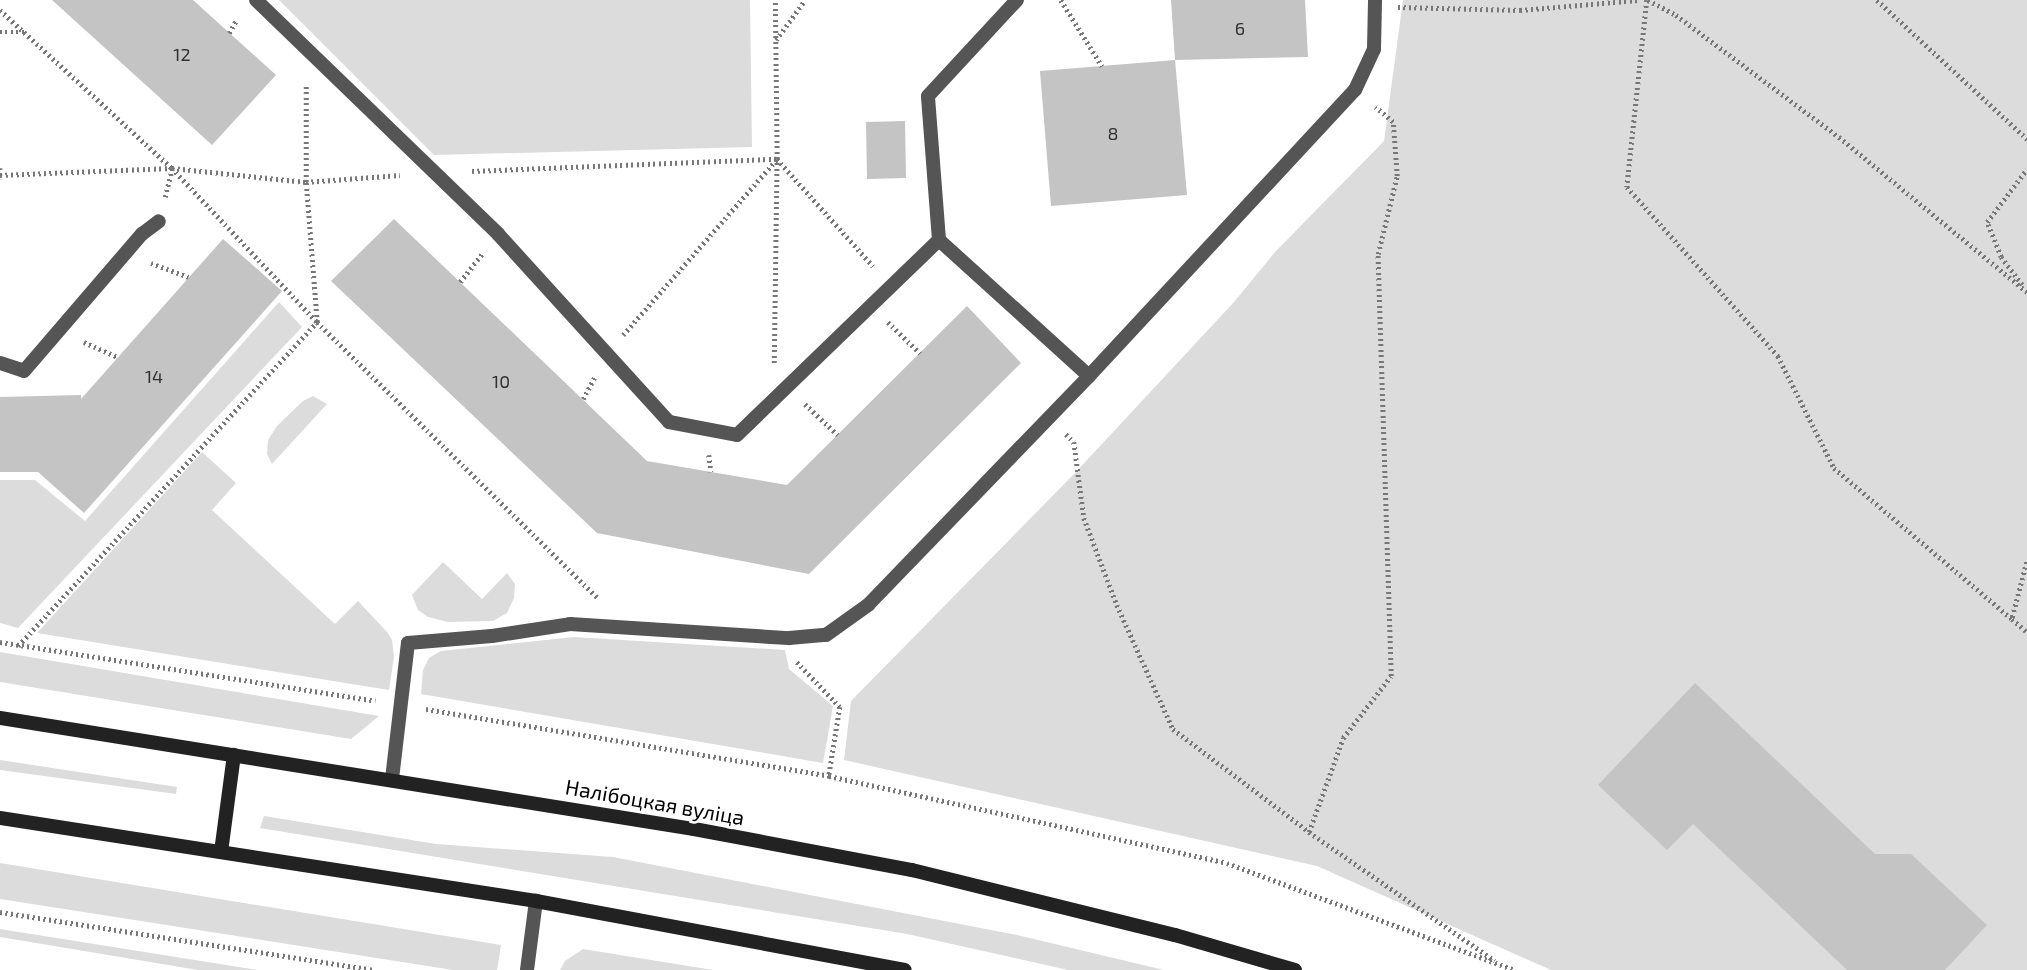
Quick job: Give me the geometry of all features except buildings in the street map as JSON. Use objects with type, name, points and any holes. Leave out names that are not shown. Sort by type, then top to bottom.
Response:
[{"type":"main road","name":"Налібоцкая вуліца","points":[[0,718],[694,829],[912,870],[1175,935],[1295,970]]},
{"type":"main road","points":[[221,852],[233,755]]},
{"type":"main road","points":[[0,818],[536,901],[905,970]]},
{"type":"lane","points":[[256,0],[498,234],[669,422],[737,435],[939,240]]},
{"type":"lane","points":[[1017,0],[928,96],[939,240],[1089,376]]},
{"type":"lane","points":[[392,779],[408,643],[492,636],[570,624],[789,638],[826,635],[869,605],[1089,376],[1354,90],[1374,49],[1375,3]]},
{"type":"lane","points":[[0,363],[24,371],[126,253],[159,221]]},
{"type":"lane","points":[[527,970],[536,901]]},
{"type":"path","points":[[773,401],[777,159],[775,0]]},
{"type":"path","points":[[775,40],[804,0]]},
{"type":"path","points":[[1061,0],[1102,66]]},
{"type":"path","points":[[1375,3],[1520,10],[1639,0]]},
{"type":"path","points":[[2027,292],[1839,136],[1676,15],[1647,0],[1627,187],[1778,356],[1834,468],[2027,632]]},
{"type":"path","points":[[1877,0],[2027,139]]},
{"type":"path","points":[[0,10],[172,168],[317,322],[601,602]]},
{"type":"path","points":[[0,32],[26,32]]},
{"type":"path","points":[[18,646],[317,322],[306,182],[306,48]]},
{"type":"path","points":[[1309,832],[1343,738],[1391,676],[1378,254],[1397,176],[1393,122],[1354,90]]},
{"type":"path","points":[[0,168],[0,177],[172,168],[306,182],[433,173],[777,159]]},
{"type":"path","points":[[777,159],[892,288]]},
{"type":"path","points":[[606,354],[777,159]]},
{"type":"path","points":[[2027,169],[1987,222],[2001,257],[2027,292]]},
{"type":"path","points":[[460,282],[498,234]]},
{"type":"path","points":[[126,253],[189,277]]},
{"type":"path","points":[[872,307],[920,353]]},
{"type":"path","points":[[59,331],[118,357]]},
{"type":"path","points":[[787,387],[838,435]]},
{"type":"path","points":[[1049,416],[1073,442],[1084,518],[1117,605],[1173,729],[1309,832],[1495,961]]},
{"type":"path","points":[[2012,619],[2027,562]]},
{"type":"path","points":[[789,638],[797,663],[840,707],[829,776]]},
{"type":"path","points":[[0,642],[829,776],[1227,863],[1514,970]]},
{"type":"path","points":[[0,912],[373,970]]},
{"type":"shaded area","points":[[279,0],[750,0],[752,147],[434,155]]},
{"type":"shaded area","points":[[1403,0],[2027,0],[2027,970],[1551,970],[1317,866],[844,760],[851,701],[1074,474],[1234,302],[1275,252],[1384,141]]},
{"type":"shaded area","points":[[279,302],[302,327],[18,628],[0,623],[0,480],[35,480],[85,521]]},
{"type":"shaded area","points":[[313,396],[327,404],[272,464],[267,454],[268,440],[277,426],[303,401]]},
{"type":"shaded area","points":[[202,452],[236,483],[212,510],[335,624],[358,601],[387,632],[392,640],[394,657],[389,690],[37,633]]},
{"type":"shaded area","points":[[443,562],[482,599],[507,573],[515,584],[514,598],[507,613],[493,621],[448,622],[428,617],[418,610],[412,595]]},
{"type":"shaded area","points":[[574,637],[785,650],[789,669],[833,706],[823,763],[421,694],[423,670],[429,658],[441,651]]},
{"type":"shaded area","points":[[0,652],[379,716],[351,739],[0,682]]},
{"type":"shaded area","points":[[0,760],[177,787],[176,794],[0,770]]},
{"type":"shaded area","points":[[264,816],[436,844],[613,857],[1017,935],[1164,970],[1068,970],[907,934],[260,828]]},
{"type":"shaded area","points":[[0,863],[501,945],[497,970],[453,970],[0,899]]},
{"type":"shaded area","points":[[0,929],[257,970],[198,970],[0,937]]},
{"type":"shaded area","points":[[583,949],[713,970],[560,970],[565,961]]}]
